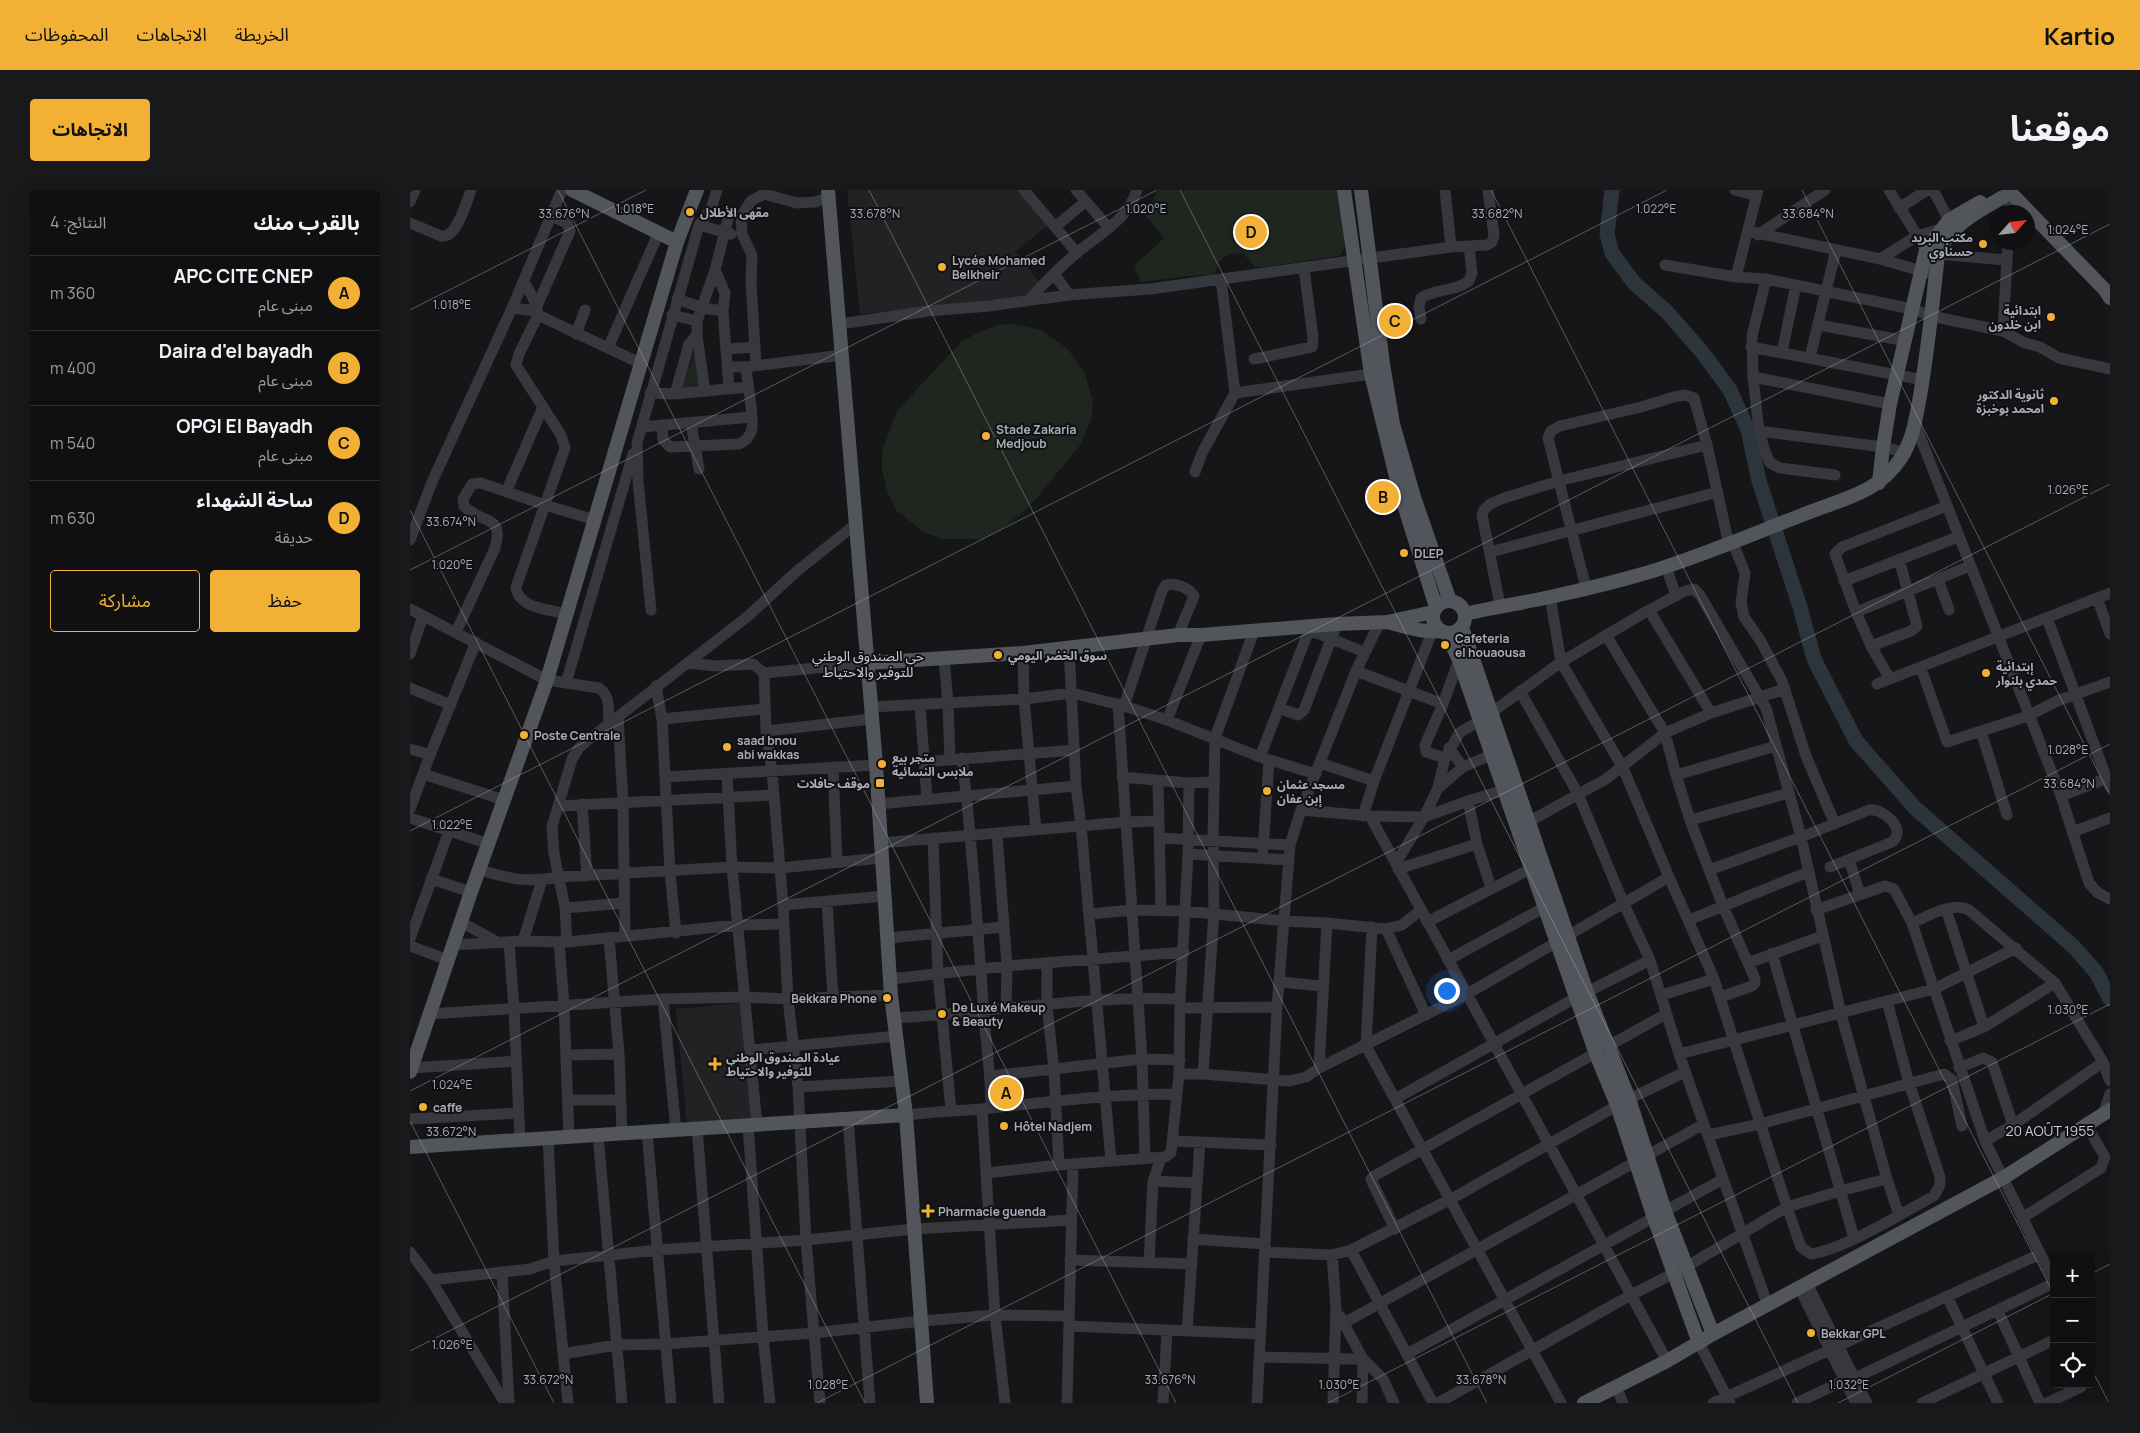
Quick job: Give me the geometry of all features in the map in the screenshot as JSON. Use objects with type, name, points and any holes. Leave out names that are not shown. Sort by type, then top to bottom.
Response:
[{"type":"main road","points":[[572,190],[676,242]]},
{"type":"main road","points":[[411,1070],[415,1040],[429,1014],[547,680],[565,614],[642,364],[676,242],[697,190]]},
{"type":"main road","points":[[1344,190],[1370,374],[1434,610],[1433,623],[1459,660],[1467,687],[1485,716],[1528,822],[1562,939],[1582,995],[1596,1054],[1623,1102]]},
{"type":"main road","points":[[1361,190],[1382,364],[1393,424],[1414,497],[1450,601]]},
{"type":"main road","points":[[1879,483],[1890,404],[1906,341],[1920,271],[1932,252],[1945,224],[1987,198],[2006,191]]},
{"type":"main road","points":[[1932,252],[1954,230],[2006,191]]},
{"type":"main road","points":[[2006,191],[2109,290]]},
{"type":"main road","points":[[828,194],[872,713],[891,995],[906,1115],[927,1403]]},
{"type":"main road","points":[[1346,205],[1363,205]]},
{"type":"main road","points":[[1384,622],[1440,632],[1456,632],[1464,621],[1500,605],[1550,597],[1666,566],[1734,543],[1844,500],[1879,483],[1904,452],[1915,424],[1923,380],[1936,275],[1932,252]]},
{"type":"main road","points":[[868,664],[1023,652],[1178,634],[1201,635],[1384,622],[1434,610],[1445,601],[1450,601],[1460,605],[1485,716],[1491,755],[1545,906],[1562,939]]},
{"type":"main road","points":[[1582,995],[1608,1046],[1623,1102],[1680,1270],[1700,1342]]},
{"type":"main road","points":[[1584,1403],[1667,1362],[1713,1334],[1804,1287],[2003,1178],[2106,1113]]},
{"type":"main road","points":[[410,1146],[906,1115]]},
{"type":"main road","points":[[1680,1270],[1713,1334]]},
{"type":"street","points":[[410,202],[415,190]]},
{"type":"street","points":[[410,223],[441,236],[446,237],[450,235],[455,229],[471,190]]},
{"type":"street","points":[[410,540],[432,482],[512,308],[562,190]]},
{"type":"street","points":[[566,684],[699,225],[711,210],[717,190]]},
{"type":"street","points":[[1025,190],[1077,252]]},
{"type":"street","points":[[1028,301],[1077,252],[1109,228],[1128,209],[1137,190]]},
{"type":"street","points":[[1445,190],[1451,247]]},
{"type":"street","points":[[840,324],[928,311],[1069,295],[1150,289],[1451,247],[1487,245],[1493,240],[1488,190]]},
{"type":"street","points":[[1735,190],[1758,193],[1753,233],[1736,277]]},
{"type":"street","points":[[1753,233],[1825,190]]},
{"type":"street","points":[[1888,190],[1917,236],[1932,252],[2006,260]]},
{"type":"street","points":[[1899,208],[1928,190]]},
{"type":"street","points":[[1880,259],[1917,236],[1945,224],[1933,190]]},
{"type":"street","points":[[2006,191],[2009,205]]},
{"type":"street","points":[[705,391],[697,321],[703,308],[725,234],[735,216],[751,201],[764,194],[797,203],[815,202],[828,194]]},
{"type":"street","points":[[1055,227],[1081,194],[1109,228]]},
{"type":"street","points":[[711,210],[735,216]]},
{"type":"street","points":[[551,216],[567,223],[570,231],[516,365],[561,435],[565,448],[516,587],[517,595],[522,600],[532,605],[565,614]]},
{"type":"street","points":[[662,426],[664,440],[670,447],[739,444],[744,441],[752,429],[748,387],[754,346],[752,255],[735,216]]},
{"type":"street","points":[[699,225],[725,234],[742,234]]},
{"type":"street","points":[[608,348],[659,232]]},
{"type":"street","points":[[1753,233],[1880,259],[1936,275]]},
{"type":"street","points":[[1421,319],[1419,307],[1421,298],[1430,292],[1457,287],[1469,281],[1472,273],[1469,246]]},
{"type":"street","points":[[1810,357],[1836,250]]},
{"type":"street","points":[[2003,331],[2007,250]]},
{"type":"street","points":[[1665,265],[1736,277],[1766,278],[1912,309],[1931,316],[2003,331],[2025,343],[2040,347],[2059,358],[2110,369]]},
{"type":"street","points":[[1254,359],[1312,347],[1313,338],[1304,268]]},
{"type":"street","points":[[715,270],[724,288],[723,311],[730,388]]},
{"type":"street","points":[[1055,274],[1069,295]]},
{"type":"street","points":[[1766,278],[1751,347],[1760,430],[1768,460],[1773,466],[1835,475]]},
{"type":"street","points":[[1195,472],[1202,453],[1235,393],[1221,279]]},
{"type":"street","points":[[524,281],[538,311]]},
{"type":"street","points":[[1782,352],[1796,285]]},
{"type":"street","points":[[677,299],[703,308],[723,311]]},
{"type":"street","points":[[512,308],[538,311],[576,334],[642,364]]},
{"type":"street","points":[[576,334],[586,310]]},
{"type":"street","points":[[672,315],[697,321]]},
{"type":"street","points":[[1818,325],[1906,341]]},
{"type":"street","points":[[675,394],[689,344],[697,334]]},
{"type":"street","points":[[727,349],[754,346]]},
{"type":"street","points":[[1751,347],[1923,380]]},
{"type":"street","points":[[728,367],[843,355]]},
{"type":"street","points":[[1235,393],[1370,374]]},
{"type":"street","points":[[1753,377],[1890,404]]},
{"type":"street","points":[[650,393],[675,394],[748,387]]},
{"type":"street","points":[[1586,588],[1548,438],[1551,431],[1555,428],[1674,397],[1685,395],[1694,398],[1718,492],[1745,573],[1742,610],[1764,648],[1784,689],[1806,756],[1835,824]]},
{"type":"street","points":[[506,492],[543,407]]},
{"type":"street","points":[[642,427],[750,417]]},
{"type":"street","points":[[691,423],[699,469]]},
{"type":"street","points":[[1915,424],[2060,796],[2089,884],[2098,894],[2108,896]]},
{"type":"street","points":[[1760,430],[1883,447],[1904,452]]},
{"type":"street","points":[[637,443],[638,481],[651,610]]},
{"type":"street","points":[[1500,605],[1482,515],[1485,508],[1496,501],[1559,481],[1707,445]]},
{"type":"street","points":[[456,632],[498,535],[495,526],[466,508],[463,503],[470,486],[475,483],[481,483],[545,506],[595,520]]},
{"type":"street","points":[[1490,552],[1718,492]]},
{"type":"street","points":[[1890,679],[1871,646],[1834,556],[1839,549],[1947,506]]},
{"type":"street","points":[[569,1136],[564,1005],[563,942],[565,908],[552,827],[575,753],[584,743],[656,686],[747,617],[856,524]]},
{"type":"street","points":[[1844,581],[1958,537]]},
{"type":"street","points":[[1871,646],[1910,631],[1917,624],[1899,559]]},
{"type":"street","points":[[1666,566],[1676,596]]},
{"type":"street","points":[[1856,612],[1970,566]]},
{"type":"street","points":[[1938,579],[1949,610]]},
{"type":"street","points":[[1145,1158],[1142,1060],[1133,910],[1122,777],[1121,705],[1162,591],[1169,584],[1189,590],[1194,596],[1178,634]]},
{"type":"street","points":[[1397,866],[1438,788],[1447,753],[1460,732],[1561,662],[1606,635],[1676,596],[1689,590],[1696,591],[1766,708],[1801,837],[1840,1014],[1899,1215]]},
{"type":"street","points":[[1877,684],[2110,593]]},
{"type":"street","points":[[1550,597],[1561,662],[1623,768],[1668,877],[1714,979],[1801,1247],[1811,1254],[1854,1238],[1899,1215],[1934,1196],[1940,1185],[1940,1177],[1908,1083],[1887,1001]]},
{"type":"street","points":[[2097,598],[2110,634]]},
{"type":"street","points":[[410,609],[547,680],[594,687],[603,691],[613,720],[623,802],[626,873],[624,903],[625,936]]},
{"type":"street","points":[[1649,610],[1711,713]]},
{"type":"street","points":[[410,654],[423,616]]},
{"type":"street","points":[[2047,618],[2109,781],[2060,796]]},
{"type":"street","points":[[1257,1403],[1278,1006],[1290,845],[1301,810],[1364,652],[1384,622]]},
{"type":"street","points":[[1279,708],[1298,715],[1304,710],[1337,624]]},
{"type":"street","points":[[1262,859],[1264,758],[1279,708],[1309,628],[1364,652]]},
{"type":"street","points":[[1203,1074],[1214,913],[1213,782],[1215,738],[1254,631]]},
{"type":"street","points":[[1440,632],[1410,690],[1374,782],[1366,816],[1397,866],[1667,1362]]},
{"type":"street","points":[[1167,720],[1201,635]]},
{"type":"street","points":[[1606,635],[1666,733],[1676,775],[1690,820],[1722,906],[1755,979],[1754,985],[1721,997]]},
{"type":"street","points":[[410,809],[476,642]]},
{"type":"street","points":[[1069,647],[1076,786],[1082,826],[1111,1161]]},
{"type":"street","points":[[1023,652],[1024,699],[1034,790],[1036,830]]},
{"type":"street","points":[[944,658],[950,760]]},
{"type":"street","points":[[1459,660],[1424,749],[1429,753],[1447,753],[1463,767]]},
{"type":"street","points":[[687,663],[714,666],[748,664],[760,667],[764,673],[764,709],[772,771],[783,905],[788,999],[798,1087],[798,1122],[806,1240],[820,1403]]},
{"type":"street","points":[[764,673],[868,664]]},
{"type":"street","points":[[1921,668],[1946,741],[1952,742],[2028,716],[2058,701],[2110,682]]},
{"type":"street","points":[[1356,671],[1410,690],[1444,699],[1467,687]]},
{"type":"street","points":[[656,686],[662,719],[670,872],[676,932]]},
{"type":"street","points":[[410,688],[451,705]]},
{"type":"street","points":[[1528,822],[1623,768],[1666,733],[1711,713],[1784,689]]},
{"type":"street","points":[[1520,691],[1578,794],[1623,902],[1650,960],[1685,1072],[1709,1135],[1768,1306]]},
{"type":"street","points":[[766,731],[920,705],[1024,699],[1072,693],[1121,705],[1167,720],[1264,758],[1316,774]]},
{"type":"street","points":[[920,705],[928,799]]},
{"type":"street","points":[[662,719],[764,709]]},
{"type":"street","points":[[1981,731],[2008,815]]},
{"type":"street","points":[[1676,775],[1776,746]]},
{"type":"street","points":[[410,749],[430,755]]},
{"type":"street","points":[[924,762],[1075,750]]},
{"type":"street","points":[[1438,788],[1463,767],[1491,755]]},
{"type":"street","points":[[962,758],[972,836],[984,1010],[991,1076],[986,1108],[987,1173],[995,1315],[1005,1403]]},
{"type":"street","points":[[1320,762],[1374,782]]},
{"type":"street","points":[[665,777],[727,775],[876,765]]},
{"type":"street","points":[[833,767],[837,862]]},
{"type":"street","points":[[423,774],[504,800]]},
{"type":"street","points":[[727,775],[732,867],[751,1050],[757,1243],[763,1336],[770,1403]]},
{"type":"street","points":[[1122,777],[1158,782],[1213,782]]},
{"type":"street","points":[[1158,782],[1161,910]]},
{"type":"street","points":[[987,1173],[1059,1165],[1161,1158],[1170,1153],[1180,1060],[1189,783]]},
{"type":"street","points":[[878,804],[1076,786]]},
{"type":"street","points":[[1301,810],[1366,816],[1424,817],[1504,790]]},
{"type":"street","points":[[1690,820],[1789,793]]},
{"type":"street","points":[[558,806],[773,795]]},
{"type":"street","points":[[1468,801],[1477,844],[1491,888]]},
{"type":"street","points":[[582,804],[587,876]]},
{"type":"street","points":[[1709,870],[1875,809],[1889,817],[1898,830],[1898,836],[1892,842],[1830,867]]},
{"type":"street","points":[[410,818],[489,844]]},
{"type":"street","points":[[2072,832],[2110,818]]},
{"type":"street","points":[[881,843],[1126,822],[1159,821]]},
{"type":"street","points":[[410,939],[414,911],[432,879],[449,831]]},
{"type":"street","points":[[997,834],[1007,966],[1006,1008]]},
{"type":"street","points":[[934,838],[938,974],[951,1110]]},
{"type":"street","points":[[1160,838],[1188,838],[1290,845]]},
{"type":"street","points":[[1397,866],[1477,844]]},
{"type":"street","points":[[1188,854],[1289,860]]},
{"type":"street","points":[[480,870],[525,881],[559,877],[732,867],[780,868],[882,858]]},
{"type":"street","points":[[1849,860],[1860,894]]},
{"type":"street","points":[[1427,922],[1532,868]]},
{"type":"street","points":[[1689,920],[1808,872]]},
{"type":"street","points":[[1179,1074],[1298,1080],[1467,994],[1668,877]]},
{"type":"street","points":[[432,879],[471,892]]},
{"type":"street","points":[[523,941],[542,880]]},
{"type":"street","points":[[1816,910],[1884,886],[1889,886],[1894,890],[1912,923],[1985,1141],[2050,1274]]},
{"type":"street","points":[[783,905],[885,896]]},
{"type":"street","points":[[827,902],[833,997]]},
{"type":"street","points":[[565,908],[624,903]]},
{"type":"street","points":[[1448,960],[1545,906]]},
{"type":"street","points":[[1912,923],[1946,909],[1964,907],[2016,948],[2055,983],[2103,1062],[2110,1081]]},
{"type":"street","points":[[1946,909],[1984,1027]]},
{"type":"street","points":[[1089,914],[1133,910],[1185,910],[1284,921],[1386,929],[1402,925],[1421,910]]},
{"type":"street","points":[[461,922],[504,943]]},
{"type":"street","points":[[1319,1068],[1322,986],[1327,923]]},
{"type":"street","points":[[453,946],[523,941],[563,942],[738,925],[784,924]]},
{"type":"street","points":[[888,938],[1003,927]]},
{"type":"street","points":[[1372,927],[1366,1046],[1506,1299],[1561,1403]]},
{"type":"street","points":[[1386,929],[1426,1015]]},
{"type":"street","points":[[1748,963],[1822,936]]},
{"type":"street","points":[[609,938],[613,1002],[619,1054],[622,1133]]},
{"type":"street","points":[[504,943],[514,1009],[520,1140]]},
{"type":"street","points":[[410,946],[448,960]]},
{"type":"street","points":[[1679,1054],[1733,1042],[1934,989],[1966,975],[2016,948]]},
{"type":"street","points":[[890,979],[1092,958],[1184,952]]},
{"type":"street","points":[[1772,953],[1854,1238]]},
{"type":"street","points":[[1395,1099],[1582,995],[1650,960]]},
{"type":"street","points":[[1047,963],[1047,1006],[1054,1070],[1059,1165]]},
{"type":"street","points":[[1662,995],[1714,979]]},
{"type":"street","points":[[1280,982],[1322,986]]},
{"type":"street","points":[[1950,1041],[1984,1027],[2055,983]]},
{"type":"street","points":[[429,1014],[663,999],[744,997],[788,999],[891,995]]},
{"type":"street","points":[[894,1018],[941,1016],[984,1010],[1138,997],[1208,1009],[1278,1006]]},
{"type":"street","points":[[663,999],[676,1130]]},
{"type":"street","points":[[1395,1229],[1371,1179],[1378,1172],[1666,1014]]},
{"type":"street","points":[[751,1050],[896,1036]]},
{"type":"street","points":[[566,1055],[619,1054]]},
{"type":"street","points":[[1959,1068],[1983,1058],[1992,1062],[2013,1125]]},
{"type":"street","points":[[991,1076],[1142,1060],[1180,1060]]},
{"type":"street","points":[[411,1070],[516,1061]]},
{"type":"street","points":[[1985,1141],[2013,1125],[2103,1062]]},
{"type":"street","points":[[1194,1239],[1332,1255],[1351,1250],[1451,1199],[1623,1102],[1685,1072]]},
{"type":"street","points":[[1709,1135],[1760,1124],[1941,1074],[1947,1075],[1952,1080],[1962,1126]]},
{"type":"street","points":[[798,1087],[902,1081]]},
{"type":"street","points":[[906,1115],[1106,1096],[1177,1094]]},
{"type":"street","points":[[2106,1113],[2110,1094]]},
{"type":"street","points":[[569,1100],[621,1100]]},
{"type":"street","points":[[410,1119],[519,1114]]},
{"type":"street","points":[[848,1119],[870,1403]]},
{"type":"street","points":[[1344,1323],[1704,1124]]},
{"type":"street","points":[[2022,1218],[2101,1168],[2105,1157],[2087,1126]]},
{"type":"street","points":[[697,1128],[719,1403]]},
{"type":"street","points":[[647,1132],[671,1403]]},
{"type":"street","points":[[598,1135],[622,1403]]},
{"type":"street","points":[[548,1138],[554,1261],[568,1403]]},
{"type":"street","points":[[1172,1141],[1271,1145]]},
{"type":"street","points":[[1187,1331],[1200,1142]]},
{"type":"street","points":[[1149,1263],[1153,1181],[1161,1158]]},
{"type":"street","points":[[1067,1403],[1073,1164]]},
{"type":"street","points":[[1407,1354],[1723,1179]]},
{"type":"street","points":[[1438,1403],[1631,1295],[1680,1270],[1787,1207],[1840,1190],[1887,1179]]},
{"type":"street","points":[[1153,1181],[1197,1183]]},
{"type":"street","points":[[431,1280],[530,1269],[554,1261],[658,1250],[806,1240],[915,1229],[1072,1220]]},
{"type":"street","points":[[1351,1250],[1433,1403]]},
{"type":"street","points":[[410,1252],[431,1280],[505,1403]]},
{"type":"street","points":[[1713,1403],[1728,1400],[1834,1348],[2040,1254]]},
{"type":"street","points":[[1332,1255],[1336,1308],[1333,1403]]},
{"type":"street","points":[[1070,1260],[1192,1264]]},
{"type":"street","points":[[502,1272],[509,1403]]},
{"type":"street","points":[[1797,1403],[1998,1311],[2050,1284]]},
{"type":"street","points":[[1804,1287],[1850,1379],[1867,1403]]},
{"type":"street","points":[[1947,1296],[1998,1403]]},
{"type":"street","points":[[1336,1308],[1364,1359],[1383,1379],[1394,1403]]},
{"type":"street","points":[[1998,1311],[2040,1403]]},
{"type":"street","points":[[563,1354],[616,1345],[714,1341],[995,1315],[1167,1331],[1261,1334]]},
{"type":"street","points":[[1163,1403],[1167,1331]]},
{"type":"street","points":[[1700,1342],[1728,1400]]},
{"type":"street","points":[[1922,1403],[2050,1342]]},
{"type":"street","points":[[1260,1357],[1364,1359]]},
{"type":"street","points":[[1362,1403],[1364,1359]]},
{"type":"street","points":[[1850,1379],[1856,1403]]},
{"type":"street","points":[[1616,1388],[1623,1403]]},
{"type":"street","points":[[2047,1403],[2079,1388]]},
{"type":"shaded area","name":"Lycée Mohamed Belkheir","points":[[847,190],[1019,190],[1048,225],[1016,251],[1040,283],[1018,300],[860,314]]},
{"type":"shaded area","points":[[1157,190],[1338,190],[1345,248],[1339,256],[1256,268],[1244,254],[1233,254],[1221,260],[1215,275],[1188,276],[1141,282],[1134,266],[1164,238],[1146,216]]},
{"type":"shaded area","name":"Stade Zakaria Medjoub","points":[[1012,324],[1041,330],[1068,349],[1085,374],[1093,401],[1091,420],[1081,444],[1030,506],[1002,529],[981,539],[943,539],[923,532],[896,510],[887,491],[882,470],[882,451],[897,411],[961,342],[979,332],[998,325]]},
{"type":"shaded area","points":[[697,346],[702,386],[681,390]]},
{"type":"shaded area","name":"عيادة الصندوق الوطني للتوفير والاحتياط","points":[[743,1003],[754,1119],[687,1125],[676,1009]]},
{"type":"waterway","points":[[1612,190],[1607,234],[1612,253],[1634,283],[1667,312],[1702,352],[1730,390],[1748,430],[1759,481],[1800,607],[1814,659],[1856,741],[1915,808],[2074,947],[2096,972],[2110,999]]},
{"type":"place","name":"مقهى الأطلال","points":[[690,212]]},
{"type":"place","name":"ساحة الشهداء","points":[[1251,232]]},
{"type":"place","name":"مكتب البريد حسناوي","points":[[1983,244]]},
{"type":"place","name":"Lycée Mohamed Belkheir","points":[[942,267]]},
{"type":"place","name":"ابتدائية ابن خلدون","points":[[2051,317]]},
{"type":"place","name":"OPGI El Bayadh","points":[[1395,321]]},
{"type":"place","name":"ثانوية الدكتور امحمد بوخبزة","points":[[2054,401]]},
{"type":"place","name":"Stade Zakaria Medjoub","points":[[986,436]]},
{"type":"place","name":"Daira d'el bayadh","points":[[1383,497]]},
{"type":"place","name":"DLEP","points":[[1404,553]]},
{"type":"place","name":"Cafeteria el houaousa","points":[[1445,645]]},
{"type":"place","name":"سوق الخضر اليومي","points":[[998,655]]},
{"type":"place","name":"إبتدائية حمدي بلنوار","points":[[1986,673]]},
{"type":"place","name":"Poste Centrale","points":[[524,735]]},
{"type":"place","name":"saad bnou abi wakkas","points":[[727,747]]},
{"type":"place","name":"متجر بيع ملابس النسائية","points":[[882,764]]},
{"type":"place","name":"موقف حافلات","points":[[880,783]]},
{"type":"place","name":"مسجد عثمان إبن عفان","points":[[1267,791]]},
{"type":"place","name":"Bekkara Phone","points":[[887,998]]},
{"type":"place","name":"De Luxé Makeup & Beauty","points":[[942,1014]]},
{"type":"place","name":"عيادة الصندوق الوطني للتوفير والاحتياط","points":[[715,1064]]},
{"type":"place","name":"APC CITE CNEP","points":[[1006,1093]]},
{"type":"place","name":"caffe","points":[[423,1107]]},
{"type":"place","name":"Hôtel Nadjem","points":[[1004,1126]]},
{"type":"place","name":"Pharmacie guenda","points":[[928,1211]]},
{"type":"place","name":"Bekkar GPL","points":[[1811,1333]]},
{"type":"district","name":"حي الصندوق الوطني للتوفير والاحتياط","points":[[868,664]]},
{"type":"district","name":"20 AOÛT 1955","points":[[2050,1130]]}]
